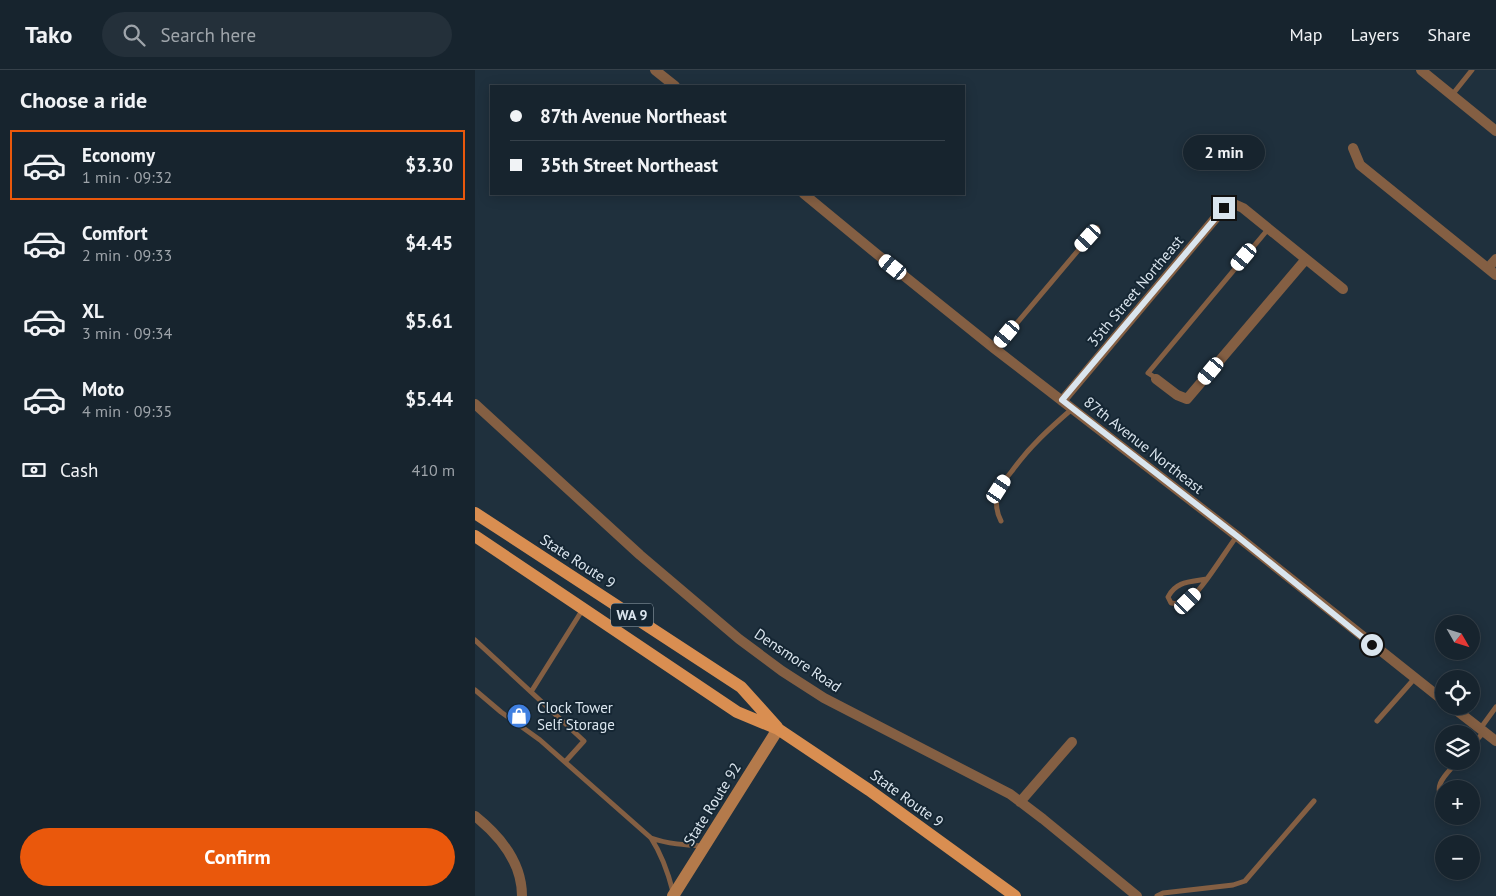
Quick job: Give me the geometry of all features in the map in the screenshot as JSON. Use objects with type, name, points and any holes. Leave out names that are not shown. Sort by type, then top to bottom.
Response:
[{"type":"main road","name":"State Route 9","points":[[475,513],[741,687],[778,729]]},
{"type":"main road","name":"State Route 9","points":[[475,536],[737,712],[778,729],[869,790],[1015,896]]},
{"type":"main road","name":"State Route 92","points":[[673,896],[778,729]]},
{"type":"street","points":[[655,70],[674,85]]},
{"type":"street","points":[[1421,70],[1496,131]]},
{"type":"street","points":[[1353,148],[1360,165],[1492,272],[1496,259]]},
{"type":"street","name":"87th Avenue Northeast","points":[[805,195],[995,349],[1237,536],[1435,694]]},
{"type":"street","name":"35th Street Northeast","points":[[1062,400],[1224,208],[1234,204],[1243,208],[1269,228]]},
{"type":"street","points":[[1269,228],[1343,289]]},
{"type":"street","points":[[1156,379],[1177,395],[1187,399],[1306,259]]},
{"type":"street","name":"Densmore Road","points":[[475,404],[640,554],[739,639],[775,666],[824,698],[1010,794],[1137,896]]},
{"type":"street","points":[[1463,715],[1496,741]]},
{"type":"street","points":[[1020,802],[1072,742]]},
{"type":"street","points":[[475,816],[497,836],[510,854],[518,872],[522,896]]},
{"type":"lane","points":[[1452,95],[1472,70]]},
{"type":"lane","points":[[995,349],[1097,228]]},
{"type":"lane","points":[[1156,379],[1148,373],[1269,228]]},
{"type":"lane","points":[[1001,521],[996,506],[999,489],[1019,461],[1043,435],[1073,409]]},
{"type":"lane","points":[[1207,579],[1177,585],[1167,597],[1171,603],[1181,604],[1188,601],[1198,591],[1207,579],[1237,536]]},
{"type":"lane","points":[[531,692],[583,609]]},
{"type":"lane","points":[[475,640],[584,741],[565,762]]},
{"type":"lane","points":[[1377,721],[1415,678]]},
{"type":"lane","points":[[475,690],[501,712],[540,740],[651,838],[661,854],[673,896]]},
{"type":"lane","points":[[1480,733],[1496,707]]},
{"type":"lane","points":[[1442,780],[1450,770]]},
{"type":"lane","points":[[1157,896],[1163,892],[1233,885],[1245,881],[1314,801]]},
{"type":"lane","points":[[651,838],[681,845],[704,846]]},
{"type":"place","name":"Clock Tower Self Storage","points":[[519,716]]},
{"type":"route","points":[[1224,208],[1062,400],[1237,536],[1372,645]]}]
